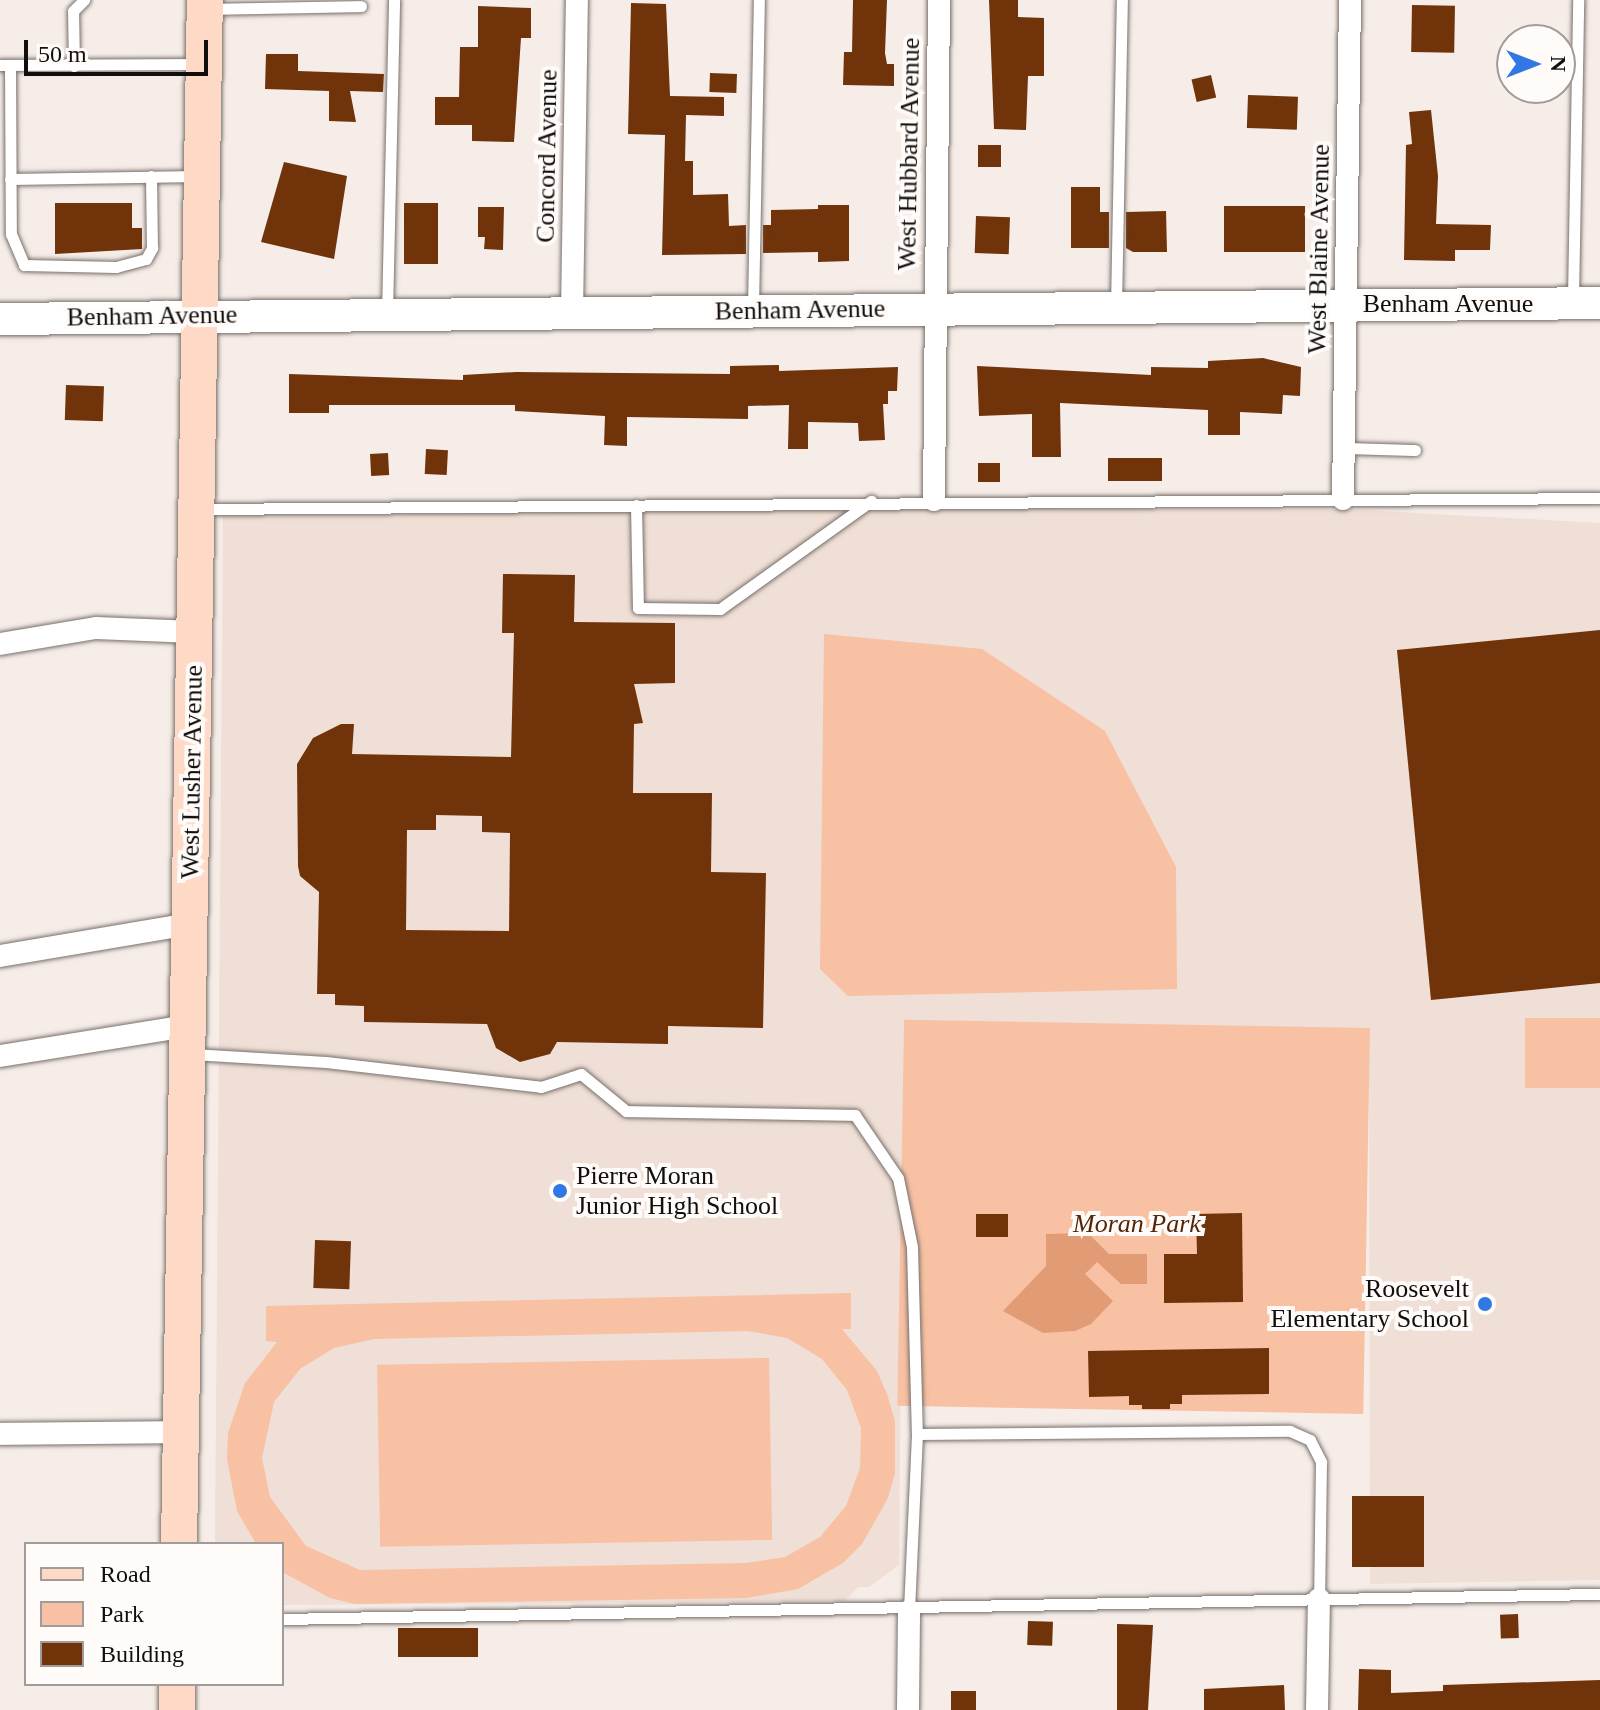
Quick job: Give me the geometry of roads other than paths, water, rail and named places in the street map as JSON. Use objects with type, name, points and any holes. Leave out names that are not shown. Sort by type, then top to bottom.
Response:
[{"type":"main road","name":"West Lusher Avenue","points":[[179,1542],[205,4]]},
{"type":"main road","name":"Benham Avenue","points":[[0,319],[202,314],[1586,303]]},
{"type":"main road","points":[[177,1686],[177,1710]]},
{"type":"street","name":"Concord Avenue","points":[[572,313],[577,0]]},
{"type":"street","name":"West Hubbard Avenue","points":[[934,500],[939,0]]},
{"type":"street","name":"West Blaine Avenue","points":[[1343,499],[1350,0]]},
{"type":"street","points":[[0,644],[96,628],[194,632]]},
{"type":"street","points":[[0,956],[190,924]]},
{"type":"street","points":[[0,1056],[188,1040]]},
{"type":"street","points":[[0,1434],[180,1432]]},
{"type":"street","points":[[1317,1710],[1319,1599]]},
{"type":"street","points":[[908,1710],[909,1611]]},
{"type":"lane","points":[[74,66],[73,11],[84,0]]},
{"type":"lane","points":[[387,314],[394,0]]},
{"type":"lane","points":[[753,311],[759,0]]},
{"type":"lane","points":[[1116,306],[1122,0]]},
{"type":"lane","points":[[1578,0],[1586,303]]},
{"type":"lane","points":[[205,4],[361,6]]},
{"type":"lane","points":[[151,176],[152,248],[146,259],[116,267],[24,265],[11,234],[5,65],[205,64]]},
{"type":"lane","points":[[10,179],[204,176]]},
{"type":"lane","points":[[1344,448],[1415,450]]},
{"type":"lane","points":[[196,509],[934,500],[1600,498]]},
{"type":"lane","points":[[636,505],[638,608],[720,609],[871,501]]},
{"type":"lane","points":[[188,1040],[326,1062],[541,1087],[581,1074],[626,1111],[855,1115],[898,1178],[912,1247],[917,1434],[909,1611]]},
{"type":"lane","points":[[917,1434],[1290,1431],[1310,1440],[1321,1462],[1319,1599]]},
{"type":"lane","points":[[284,1619],[909,1611],[1600,1594]]},
{"type":"place","name":"Pierre Moran Junior High School","points":[[560,1191]]},
{"type":"place","name":"Roosevelt Elementary School","points":[[1485,1304]]},
{"type":"park label","name":"Moran Park","points":[[1137,1224]]}]
